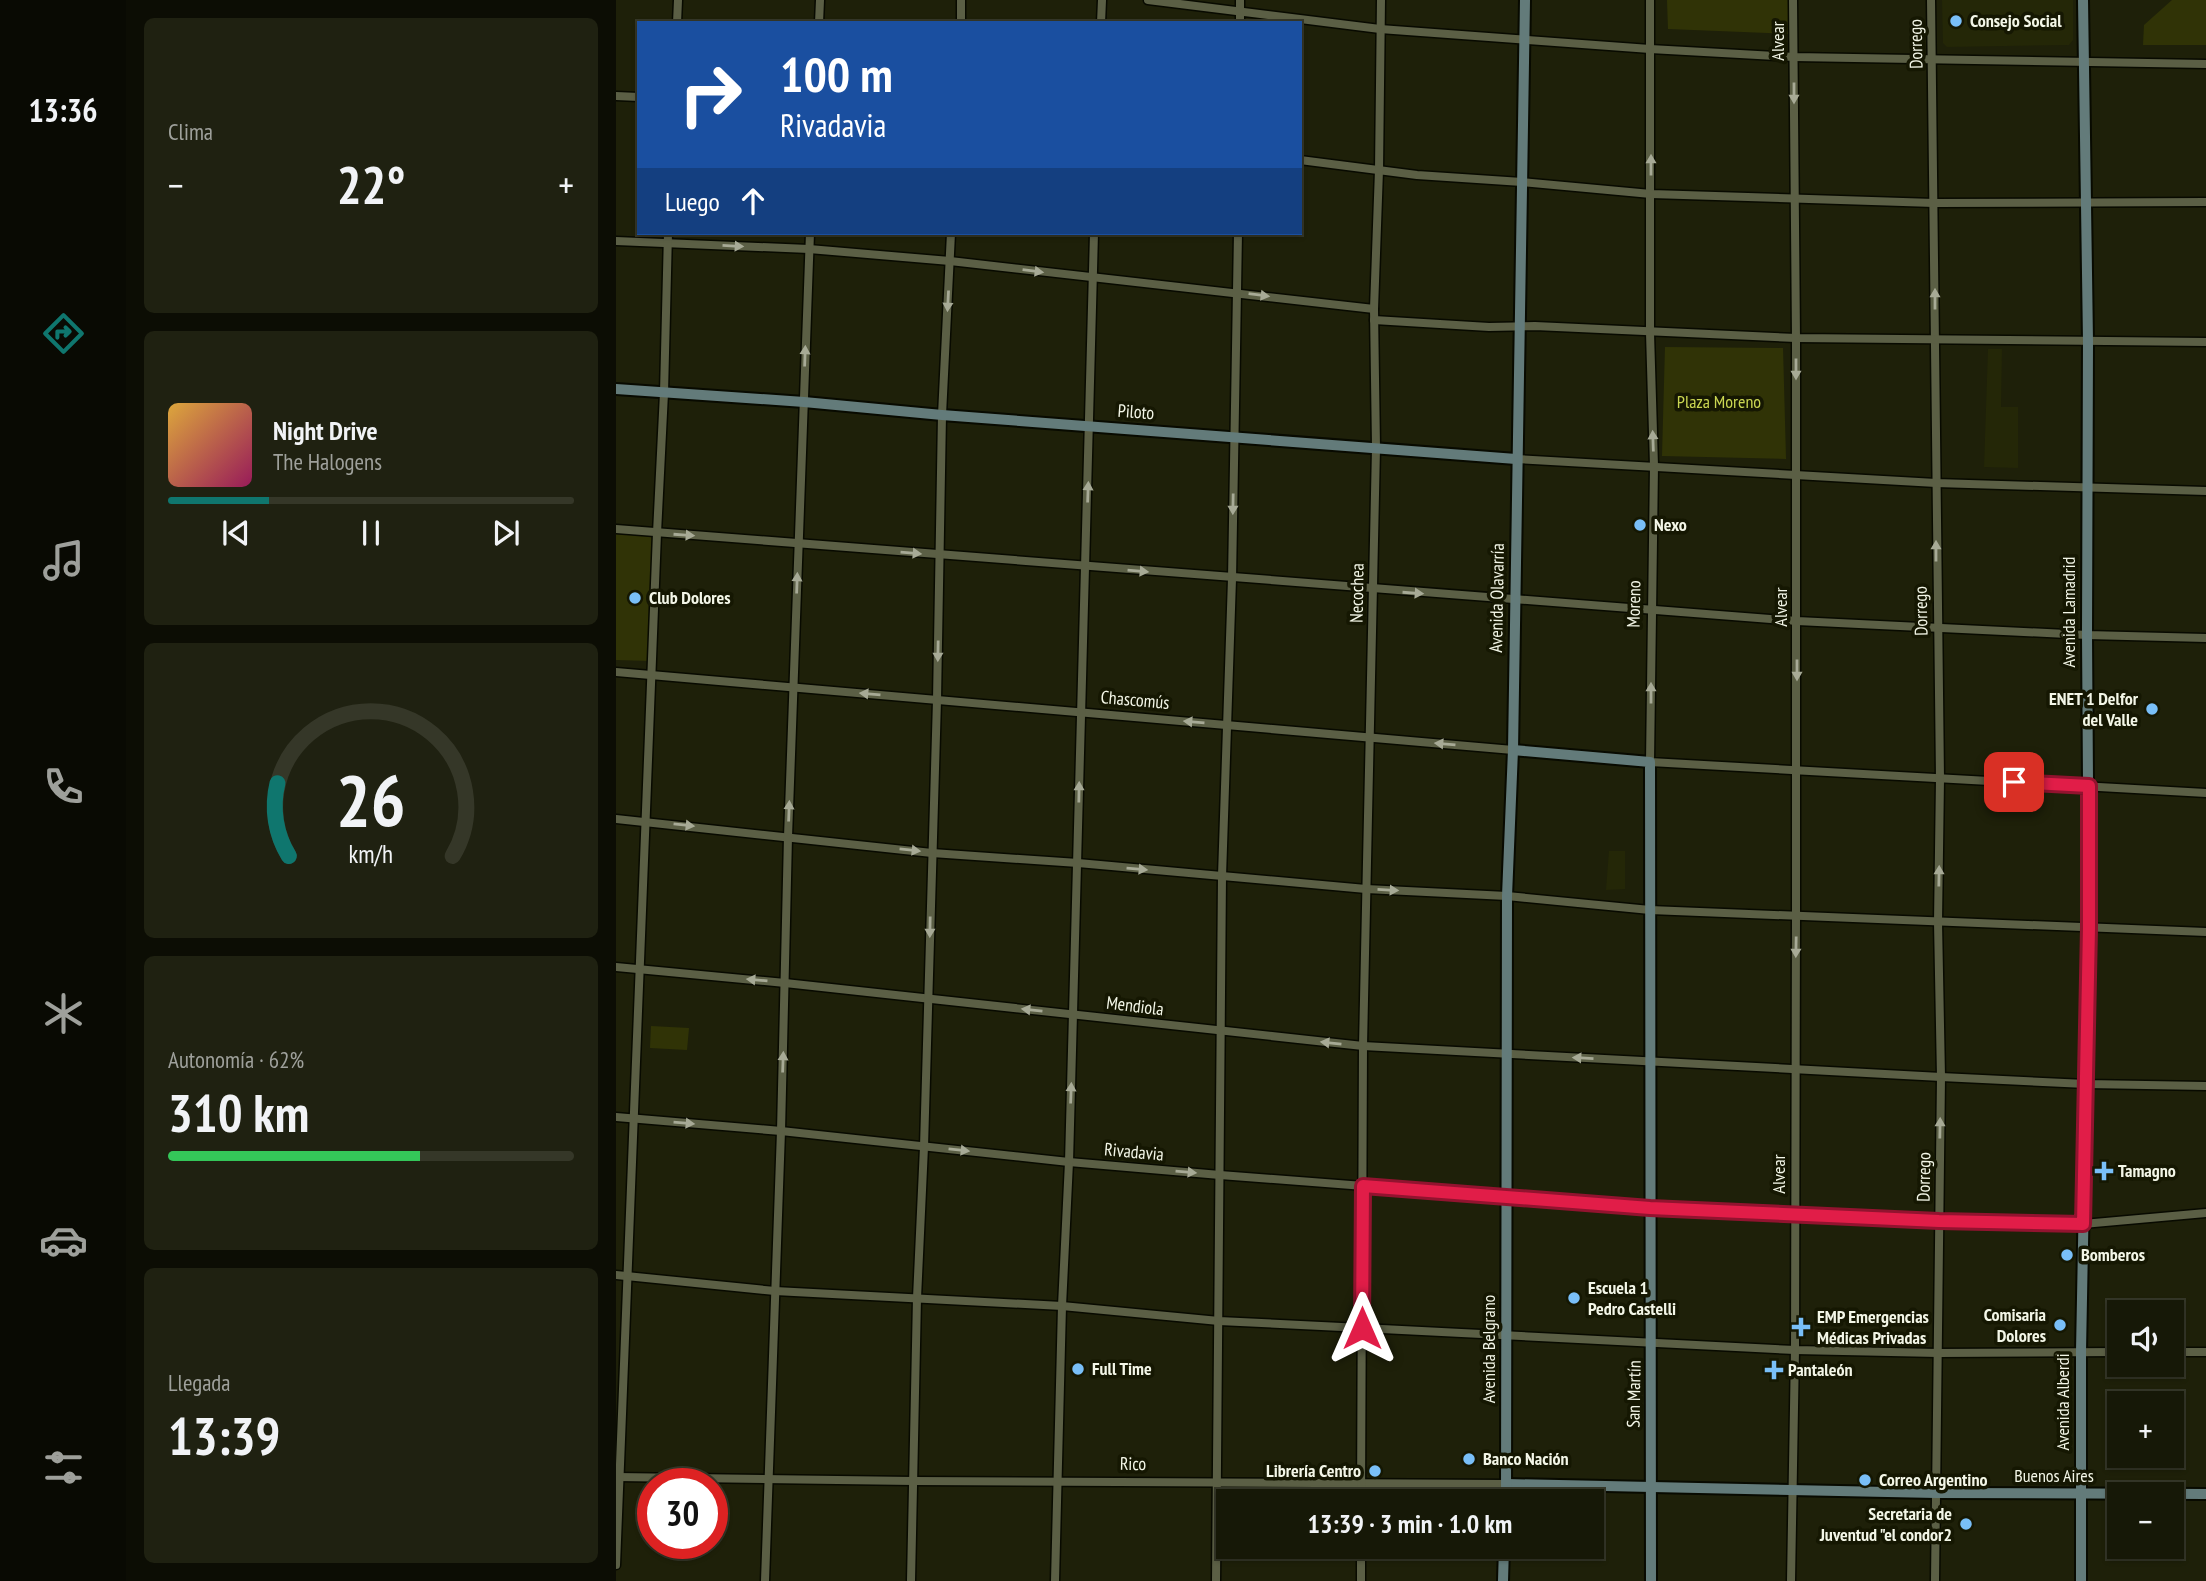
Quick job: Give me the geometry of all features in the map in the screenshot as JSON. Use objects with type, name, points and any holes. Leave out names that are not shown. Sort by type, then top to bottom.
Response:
[{"type":"main road","name":"Avenida Olavarría","points":[[1507,1196],[1507,896],[1513,750],[1525,0]]},
{"type":"main road","name":"Avenida Lamadrid","points":[[2083,0],[2088,341],[2089,786],[2083,1224]]},
{"type":"main road","name":"Piloto","points":[[616,389],[804,401],[942,415],[1516,459]]},
{"type":"main road","name":"Chascomús","points":[[1513,750],[1650,762]]},
{"type":"main road","name":"Moreno","points":[[1650,762],[1650,1208]]},
{"type":"main road","name":"Avenida Belgrano","points":[[1507,1196],[1507,1489]]},
{"type":"main road","name":"San Martín","points":[[1650,1208],[1651,1581]]},
{"type":"main road","name":"Avenida Alberdi","points":[[2081,1581],[2083,1224]]},
{"type":"main road","name":"Rico","points":[[1507,1484],[1650,1489]]},
{"type":"main road","name":"Buenos Aires","points":[[1650,1489],[2206,1494]]},
{"type":"main road","points":[[1503,1581],[1504,1559]]},
{"type":"street","points":[[677,21],[678,0]]},
{"type":"street","points":[[820,0],[820,21]]},
{"type":"street","points":[[961,0],[961,21]]},
{"type":"street","points":[[1101,21],[1102,0]]},
{"type":"street","points":[[1148,0],[1380,29],[1650,49],[1794,57],[2206,64]]},
{"type":"street","points":[[1240,0],[1240,21]]},
{"type":"street","name":"Necochea","points":[[1361,1489],[1363,1046],[1376,448],[1374,309],[1381,0]]},
{"type":"street","name":"Moreno","points":[[1650,0],[1650,332],[1654,466],[1650,762]]},
{"type":"street","name":"Alvear","points":[[1791,1581],[1797,916],[1797,338],[1793,0]]},
{"type":"street","name":"Dorrego","points":[[1931,0],[1941,1077],[1934,1581]]},
{"type":"street","points":[[616,96],[637,97]]},
{"type":"street","points":[[1302,160],[1417,176],[1651,194],[1934,203],[2206,202]]},
{"type":"street","points":[[616,1565],[664,393],[668,235]]},
{"type":"street","points":[[765,1581],[810,235]]},
{"type":"street","points":[[911,1581],[917,1298],[937,700],[942,415],[951,235]]},
{"type":"street","points":[[1055,1581],[1078,863],[1094,235]]},
{"type":"street","points":[[1216,1581],[1219,1032],[1232,579],[1238,235]]},
{"type":"street","points":[[616,241],[809,249],[950,261],[1374,309]]},
{"type":"street","points":[[1374,320],[1797,338],[2206,342]]},
{"type":"street","name":"Piloto","points":[[1516,459],[1936,483],[2206,491]]},
{"type":"street","points":[[616,529],[1797,621],[2206,638]]},
{"type":"street","name":"Chascomús","points":[[616,673],[1513,750]]},
{"type":"street","points":[[1650,762],[2206,793]]},
{"type":"street","points":[[616,819],[932,853],[1078,863],[1366,889],[1507,896],[1650,910],[2206,932]]},
{"type":"street","name":"Mendiola","points":[[616,967],[1363,1046],[2086,1084],[2206,1086]]},
{"type":"street","name":"Rivadavia","points":[[616,1116],[1069,1162],[1650,1208],[1939,1221],[2083,1224],[2206,1213]]},
{"type":"street","points":[[616,1275],[775,1292],[1062,1306],[1219,1321],[1795,1350],[2107,1352]]},
{"type":"street","points":[[2184,1352],[2206,1352]]},
{"type":"street","name":"Rico","points":[[618,1477],[1507,1484]]},
{"type":"street","points":[[1361,1559],[1361,1581]]},
{"type":"shaded area","points":[[1942,0],[2073,0],[2073,40],[2069,45],[1947,47],[1943,43]]},
{"type":"shaded area","points":[[1988,349],[2002,349],[2001,407],[2018,407],[2018,468],[1984,467]]},
{"type":"shaded area","points":[[1609,851],[1625,851],[1625,889],[1606,890]]},
{"type":"green space","points":[[1667,0],[1792,0],[1793,34],[1668,29]]},
{"type":"green space","points":[[2172,0],[2206,0],[2206,45],[2143,45],[2144,25]]},
{"type":"green space","name":"Plaza Moreno","points":[[1665,347],[1783,348],[1786,459],[1662,456]]},
{"type":"green space","name":"Club Dolores","points":[[616,534],[657,536],[651,661],[616,660]]},
{"type":"green space","points":[[651,1026],[689,1028],[687,1050],[650,1048]]},
{"type":"place","name":"Consejo Social","points":[[1956,21]]},
{"type":"place","name":"Nexo","points":[[1640,525]]},
{"type":"place","name":"Club Dolores","points":[[635,598]]},
{"type":"place","name":"ENET 1 Delfor del Valle","points":[[2152,709]]},
{"type":"place","name":"Tamagno","points":[[2104,1171]]},
{"type":"place","name":"Bomberos","points":[[2067,1255]]},
{"type":"place","name":"Escuela 1 Pedro Castelli","points":[[1574,1298]]},
{"type":"place","name":"Comisaria Dolores","points":[[2060,1325]]},
{"type":"place","name":"EMP Emergencias Médicas Privadas","points":[[1801,1327]]},
{"type":"place","name":"Full Time","points":[[1078,1369]]},
{"type":"place","name":"Pantaleón","points":[[1774,1370]]},
{"type":"place","name":"Banco Nación","points":[[1469,1459]]},
{"type":"place","name":"Librería Centro","points":[[1375,1471]]},
{"type":"place","name":"Correo Argentino","points":[[1865,1480]]},
{"type":"place","name":"Secretaria de Juventud \"el condor2","points":[[1966,1524]]},
{"type":"route","points":[[1362,1328],[1363,1186],[1650,1208],[1939,1221],[2083,1224],[2089,786],[2014,782]]}]
